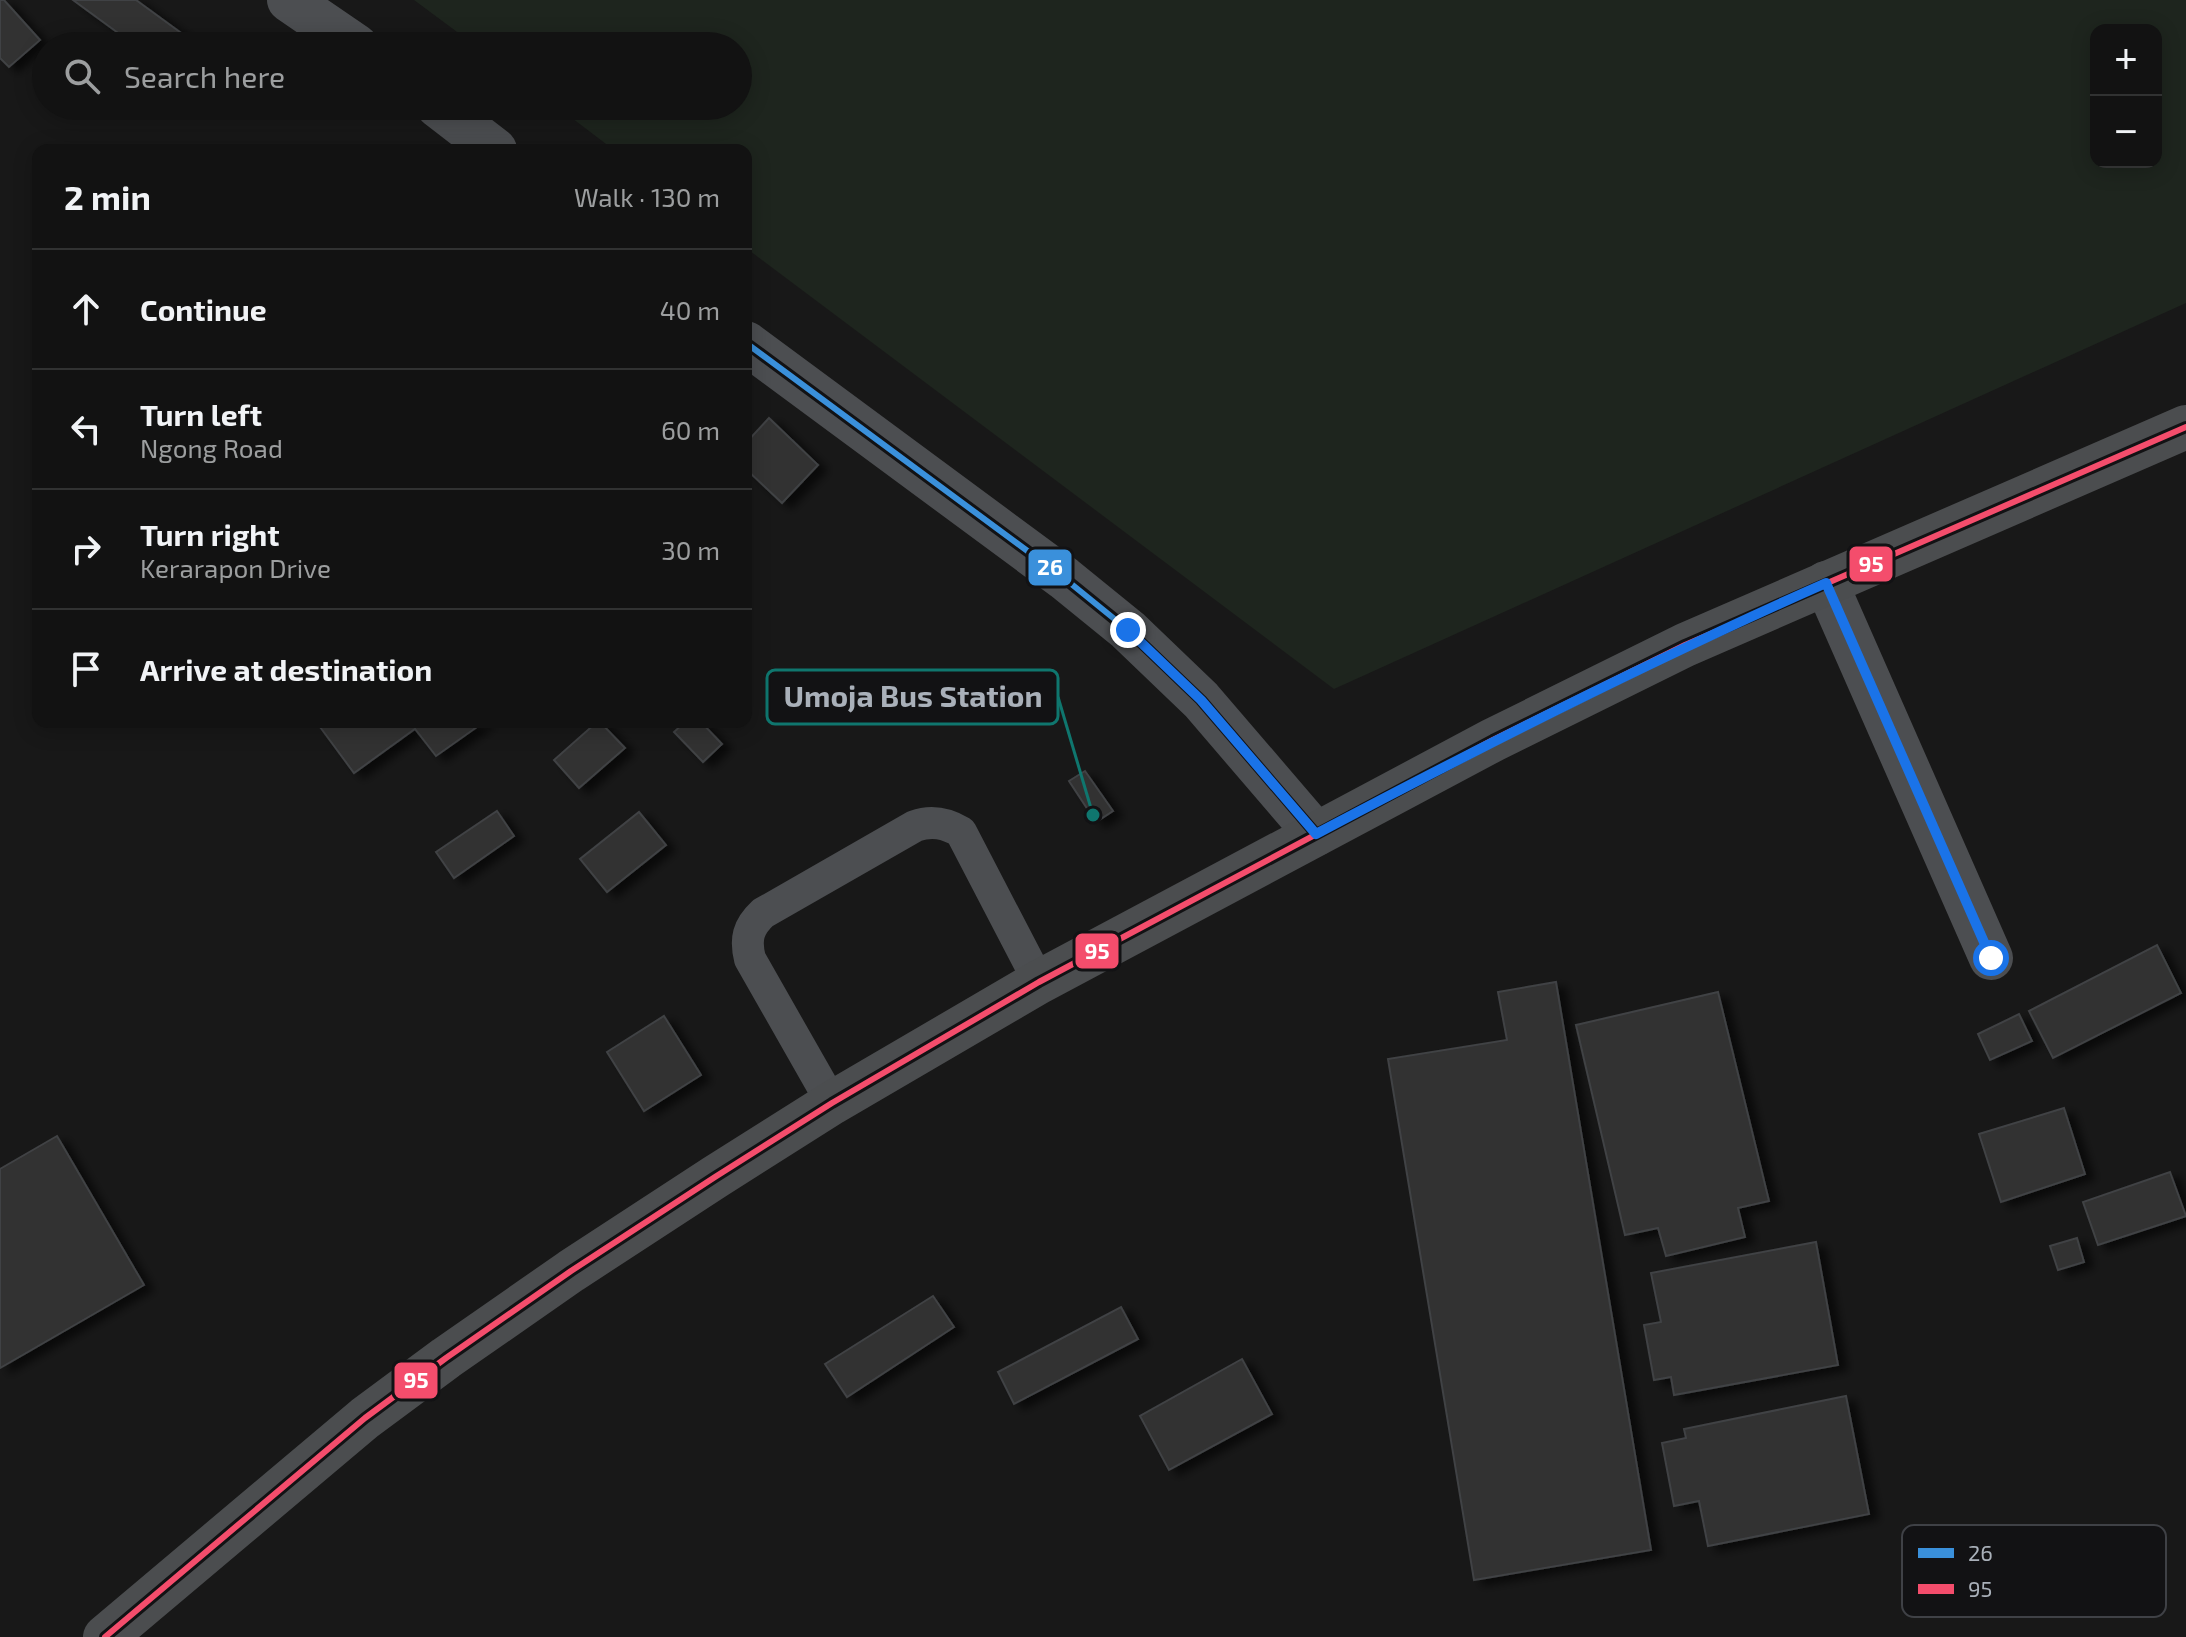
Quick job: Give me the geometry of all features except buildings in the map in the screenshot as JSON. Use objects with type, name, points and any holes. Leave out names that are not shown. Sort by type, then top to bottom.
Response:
[{"type":"main road","points":[[105,1637],[365,1418],[446,1358],[584,1262],[832,1103],[1039,982],[1493,740],[1685,645],[2186,427]]},
{"type":"street","points":[[289,0],[336,32]]},
{"type":"street","points":[[456,120],[487,144]]},
{"type":"street","points":[[752,347],[1064,578],[1128,630],[1201,700],[1316,834]]},
{"type":"street","points":[[1826,583],[1991,958]]},
{"type":"lane","points":[[832,1103],[750,959],[748,933],[763,913],[915,826],[927,822],[940,823],[961,832],[1039,982]]},
{"type":"shaded area","points":[[414,0],[2186,0],[2186,303],[1334,689],[752,252],[752,144],[606,144],[574,120],[752,120],[752,32],[457,32]]},
{"type":"transit line","name":"26","points":[[752,347],[1064,578],[1128,630],[1201,700],[1316,834]]},
{"type":"transit line","name":"95","points":[[105,1637],[365,1418],[446,1358],[715,1177],[832,1103],[1039,982],[1493,740],[1685,645],[2186,427]]},
{"type":"place","name":"Umoja Bus Station","points":[[1093,815]]},
{"type":"route","points":[[1128,630],[1201,700],[1316,834],[1493,740],[1685,645],[1826,583],[1991,958]]}]
